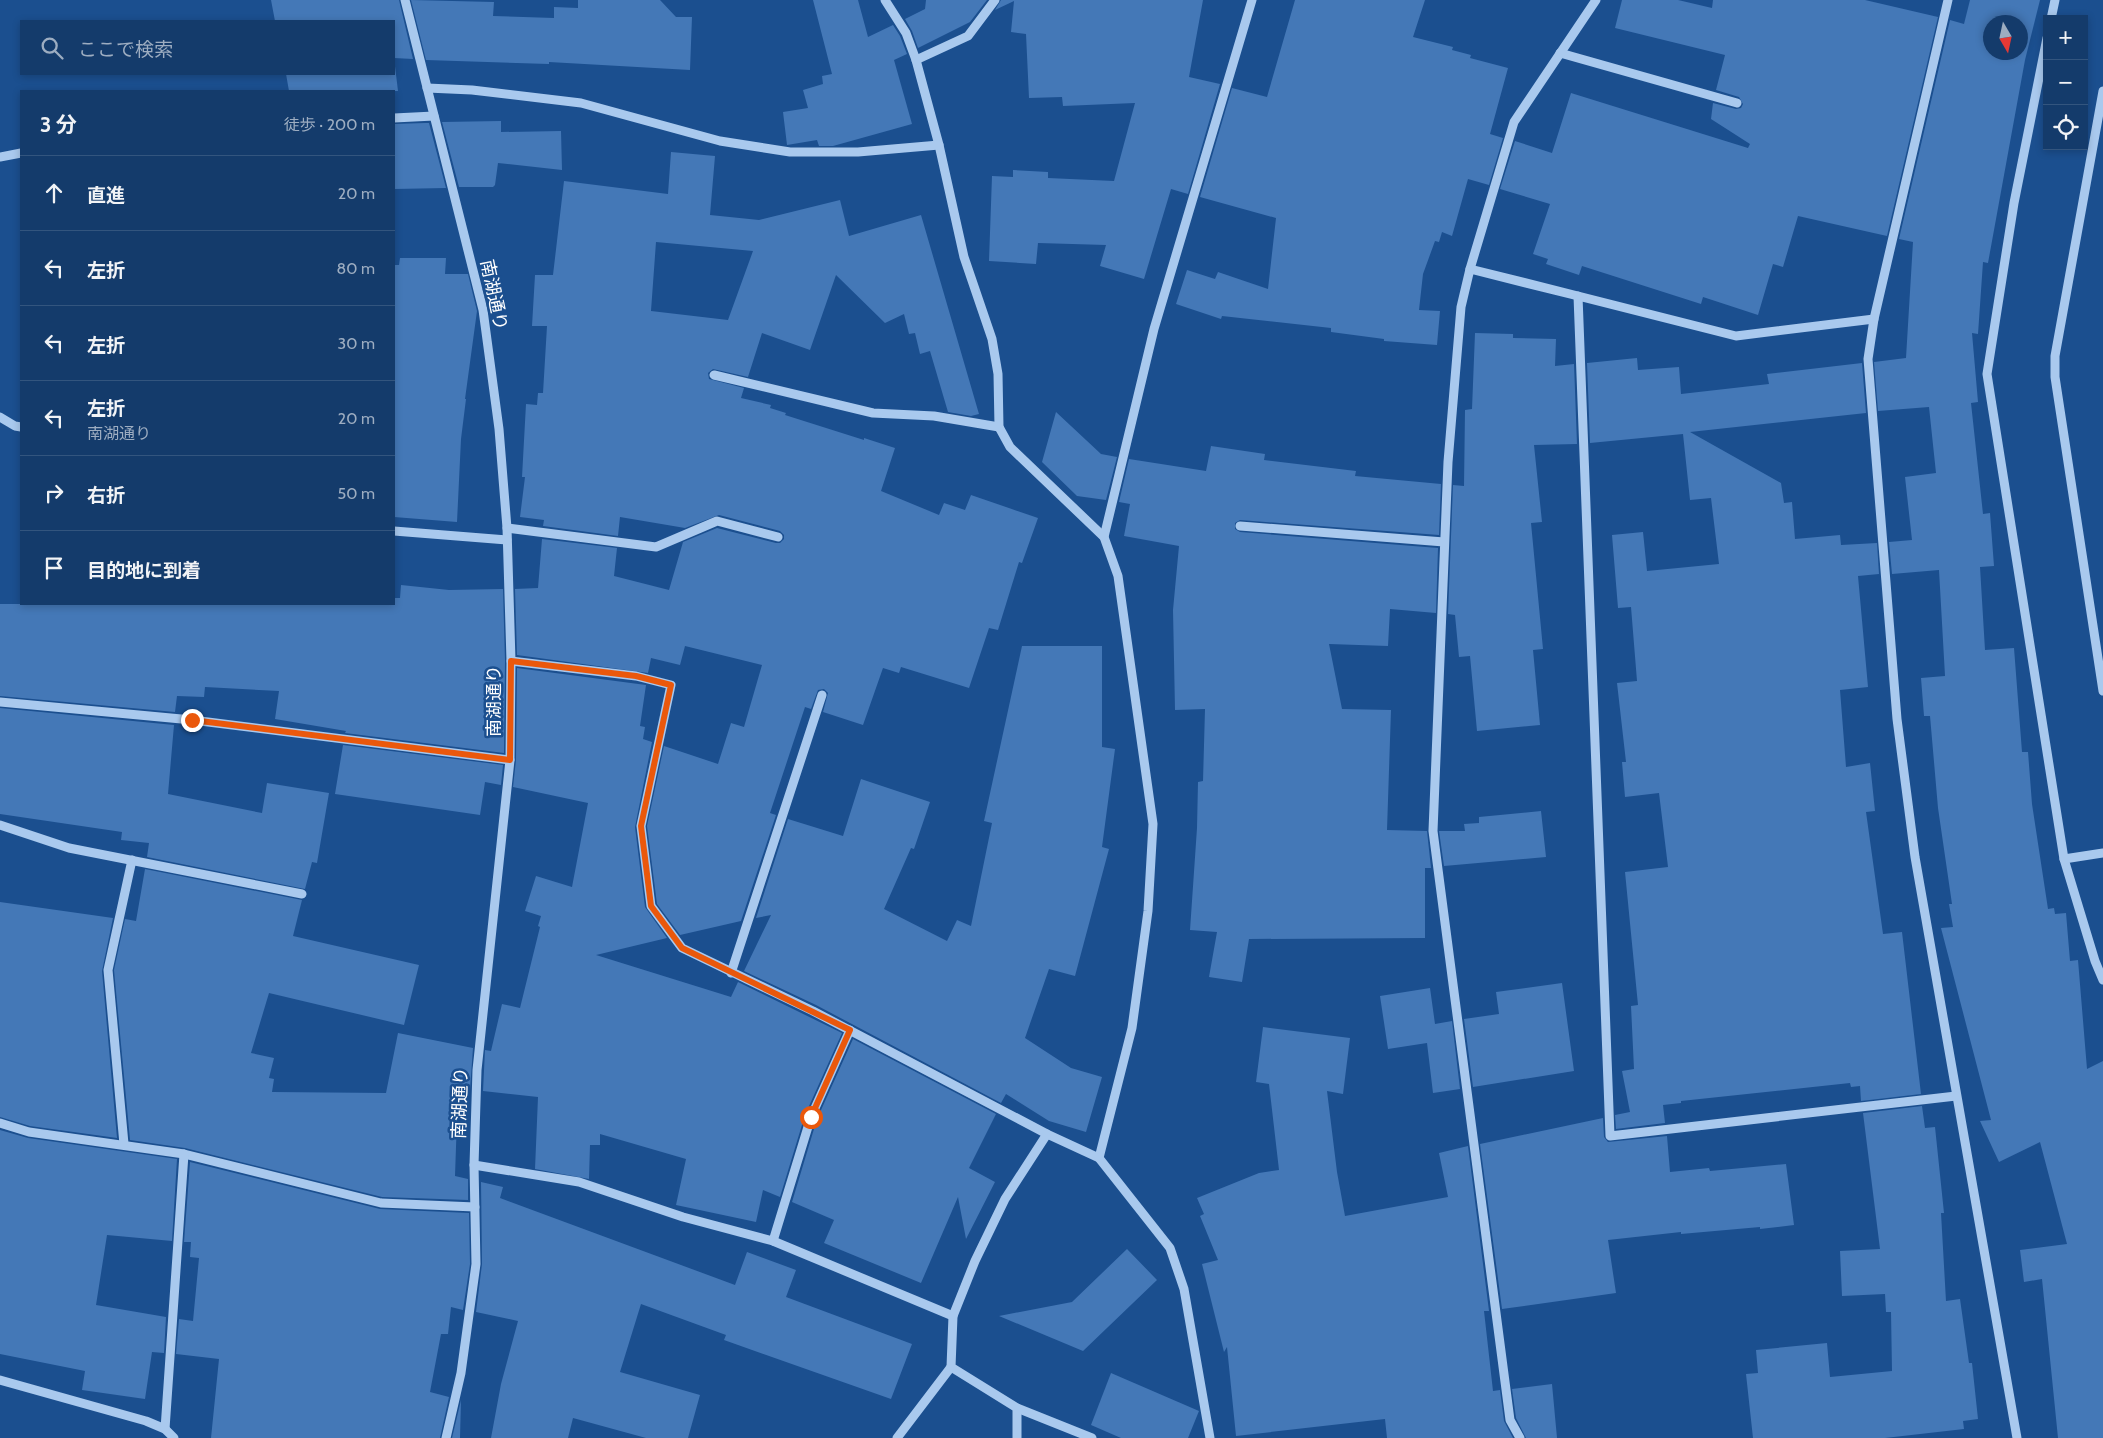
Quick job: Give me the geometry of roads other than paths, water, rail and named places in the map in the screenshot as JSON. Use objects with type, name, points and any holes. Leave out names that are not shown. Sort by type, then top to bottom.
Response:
[{"type":"street","name":"南湖通り","points":[[405,0],[483,310],[499,429],[507,528],[511,661],[510,760],[477,1070],[474,1165],[476,1264],[461,1373],[446,1438]]},
{"type":"street","points":[[885,0],[906,33],[916,60],[939,145],[964,257],[992,339],[998,374],[999,427],[1010,447],[1104,538],[1118,576],[1152,824],[1148,911],[1132,1028],[1100,1158]]},
{"type":"street","points":[[916,60],[968,36],[995,0]]},
{"type":"street","points":[[1104,538],[1154,329],[1252,0]]},
{"type":"street","points":[[1520,1438],[1510,1420],[1433,831],[1448,462],[1461,307],[1470,269],[1514,122],[1596,0]]},
{"type":"street","points":[[1948,0],[1874,319],[1868,359],[1897,719],[1915,857],[2017,1438]]},
{"type":"street","points":[[2052,15],[2055,0]]},
{"type":"street","points":[[1560,53],[1737,104]]},
{"type":"street","points":[[2043,58],[2014,202],[1987,374],[2064,859],[2095,961],[2103,980]]},
{"type":"street","points":[[427,88],[472,90],[581,103],[720,141],[790,152],[858,152],[939,145]]},
{"type":"street","points":[[2103,91],[2055,356],[2055,377],[2103,691]]},
{"type":"street","points":[[395,118],[434,116]]},
{"type":"street","points":[[0,158],[20,154]]},
{"type":"street","points":[[1470,269],[1736,336],[1874,319]]},
{"type":"street","points":[[1578,296],[1610,1136],[1956,1096]]},
{"type":"street","points":[[714,375],[872,413],[934,416],[999,427]]},
{"type":"street","points":[[0,417],[20,427]]},
{"type":"street","points":[[507,528],[656,547],[717,520],[778,537]]},
{"type":"street","points":[[1240,526],[1444,542]]},
{"type":"street","points":[[395,531],[507,540]]},
{"type":"street","points":[[511,661],[636,676],[671,685],[641,826],[651,906],[682,948],[850,1030],[1047,1134],[1100,1158],[1170,1248],[1184,1289],[1210,1438]]},
{"type":"street","points":[[731,973],[822,695]]},
{"type":"street","points":[[0,702],[192,720],[510,760]]},
{"type":"street","points":[[0,825],[69,848],[302,894]]},
{"type":"street","points":[[2064,859],[2103,853]]},
{"type":"street","points":[[124,1144],[108,970],[132,860]]},
{"type":"street","points":[[773,1240],[811,1117],[850,1030]]},
{"type":"street","points":[[0,1123],[29,1132],[184,1154],[381,1203],[475,1208]]},
{"type":"street","points":[[897,1438],[951,1367],[953,1316],[975,1261],[1005,1199],[1047,1134]]},
{"type":"street","points":[[165,1428],[184,1154]]},
{"type":"street","points":[[474,1165],[579,1182],[683,1217],[773,1240],[953,1316]]},
{"type":"street","points":[[951,1367],[1017,1408],[1092,1438]]},
{"type":"street","points":[[0,1380],[146,1421],[165,1428],[174,1438]]},
{"type":"street","points":[[1017,1408],[1017,1438]]}]
